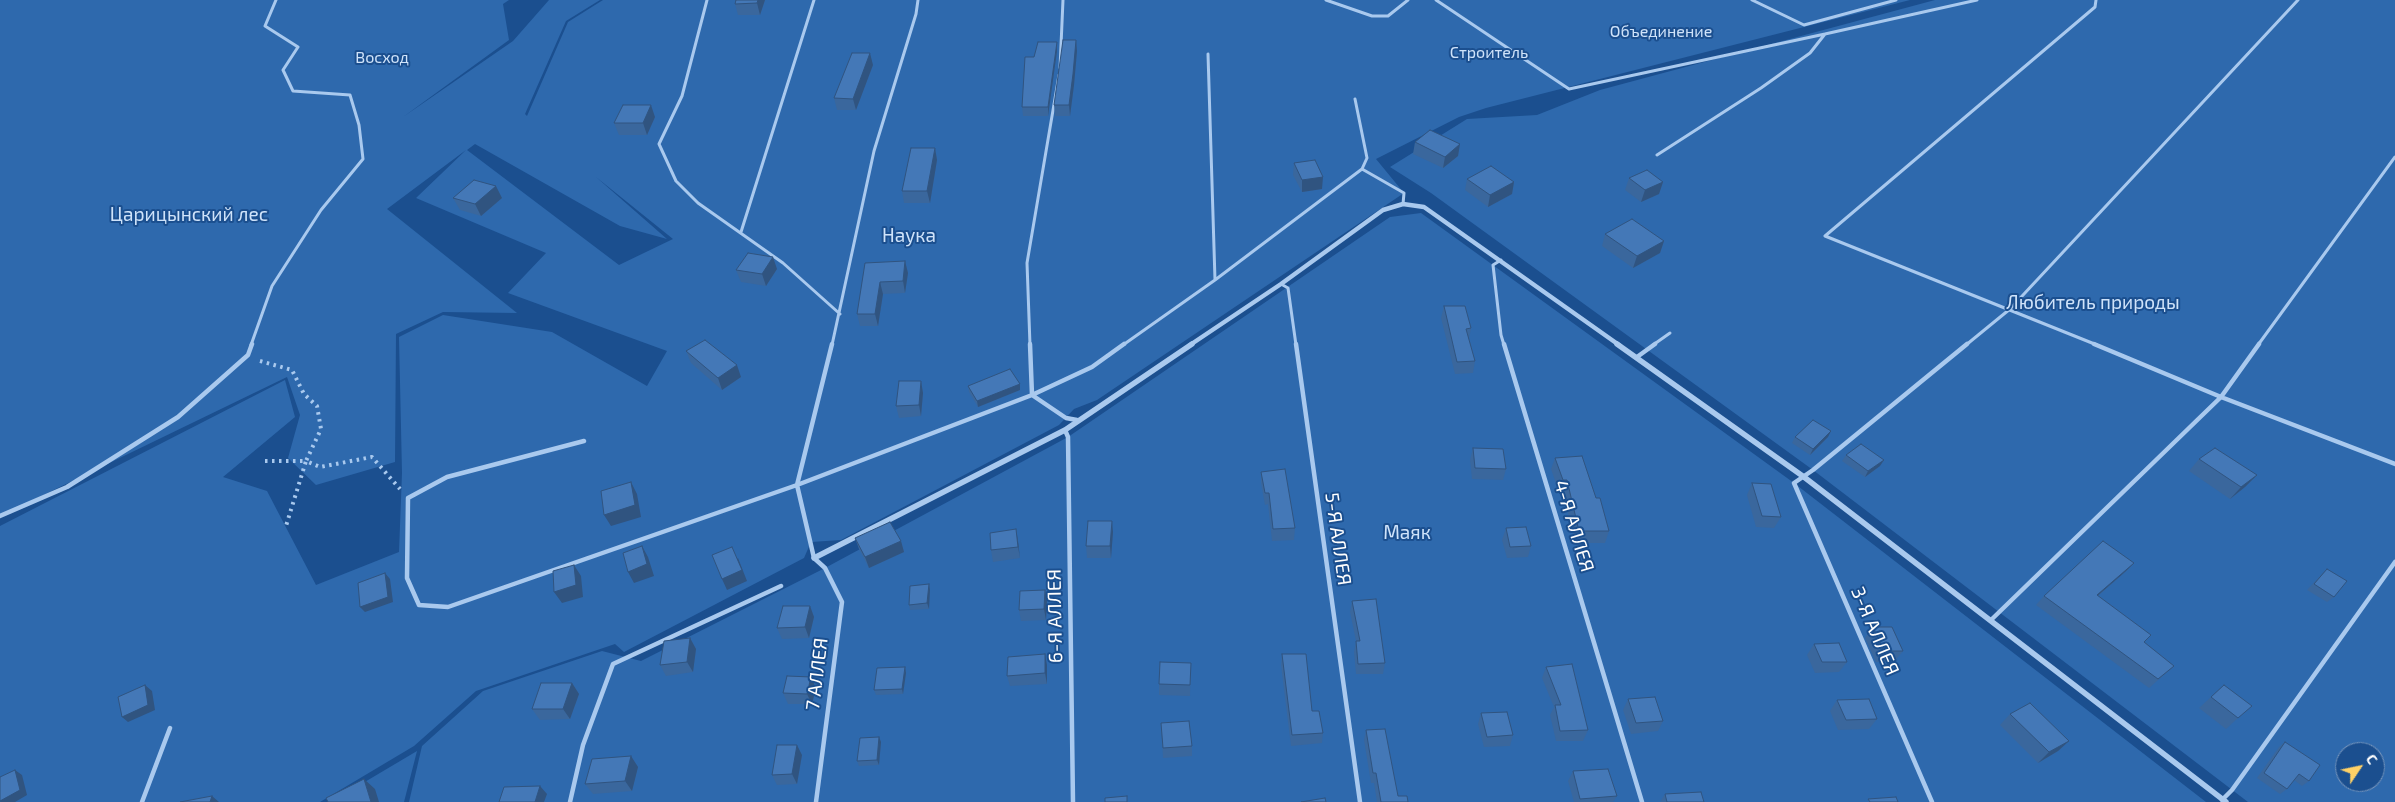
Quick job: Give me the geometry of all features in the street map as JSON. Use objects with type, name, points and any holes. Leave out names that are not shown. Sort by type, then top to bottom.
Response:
[{"type":"street","points":[[814,558],[1065,430],[1077,420],[1281,284],[1383,210],[1403,204],[1424,208],[1501,260],[1804,477],[2224,801]]},
{"type":"lane","points":[[0,516],[66,487],[178,417],[248,355],[272,286],[321,210],[363,159],[359,125],[350,95],[293,91],[283,70],[298,47],[265,26],[276,0]]},
{"type":"lane","points":[[707,0],[682,96],[659,144],[676,181],[698,202],[783,263],[840,314]]},
{"type":"lane","points":[[741,232],[814,0]]},
{"type":"lane","points":[[814,558],[797,485],[840,314],[874,151],[916,14],[918,0]]},
{"type":"lane","points":[[1032,394],[1027,263],[1060,68],[1063,0]]},
{"type":"lane","points":[[1326,0],[1372,16],[1388,16],[1408,0]]},
{"type":"lane","points":[[1436,0],[1569,88],[1977,0]]},
{"type":"lane","points":[[1752,0],[1804,25],[1896,0]]},
{"type":"lane","points":[[2096,0],[2096,7],[1825,236],[2010,309],[2221,397],[2395,464]]},
{"type":"lane","points":[[1804,477],[2010,309],[2298,0]]},
{"type":"lane","points":[[1657,154],[1761,88],[1810,53],[1825,34]]},
{"type":"lane","points":[[1208,54],[1215,280]]},
{"type":"lane","points":[[584,441],[447,477],[408,498],[406,531],[408,578],[419,605],[448,608],[797,485],[1032,394],[1092,367],[1215,280],[1362,168],[1367,158],[1356,99]]},
{"type":"lane","points":[[1991,620],[2221,397],[2395,156]]},
{"type":"lane","points":[[1362,168],[1404,193],[1403,204]]},
{"type":"lane","name":"4-Я АЛЛЕЯ","points":[[1501,260],[1494,265],[1500,335],[1642,802]]},
{"type":"lane","name":"5-Я АЛЛЕЯ","points":[[1281,284],[1288,288],[1360,802]]},
{"type":"lane","points":[[1637,357],[1670,333]]},
{"type":"lane","points":[[1032,394],[1066,418],[1077,420]]},
{"type":"lane","name":"6-Я АЛЛЕЯ","points":[[1065,430],[1068,437],[1073,802]]},
{"type":"lane","name":"3-Я АЛЛЕЯ","points":[[1804,477],[1794,483],[1932,802]]},
{"type":"lane","name":"7 АЛЛЕЯ","points":[[814,558],[826,568],[842,602],[816,802]]},
{"type":"lane","points":[[2224,801],[2395,562]]},
{"type":"lane","points":[[570,802],[583,745],[613,664],[781,586]]},
{"type":"lane","points":[[142,802],[170,728]]},
{"type":"path","points":[[248,355],[267,364],[292,370],[304,394],[317,406],[321,429],[306,461],[286,526]]},
{"type":"path","points":[[265,461],[306,461],[320,467],[372,457],[408,498]]},
{"type":"green space","name":"Наука","points":[[0,0],[509,0],[503,4],[509,40],[403,117],[513,41],[549,0],[600,0],[566,21],[525,114],[527,116],[568,22],[603,0],[1910,0],[1486,108],[1459,117],[1376,159],[1404,193],[1097,400],[1074,409],[1059,425],[841,540],[811,542],[804,558],[624,652],[615,644],[476,691],[414,746],[320,802],[0,802],[0,526],[285,380],[295,417],[223,477],[267,491],[316,585],[399,552],[402,473],[399,337],[443,315],[552,332],[647,386],[667,351],[508,293],[546,253],[416,198],[466,150],[387,209],[517,313],[443,312],[396,334],[395,462],[316,485],[288,458],[300,415],[287,377],[0,516]],"holes":[[[475,144],[620,226],[667,239],[596,177],[673,239],[619,265],[467,150]]]},
{"type":"green space","name":"Любитель природы","points":[[1935,0],[2395,0],[2395,802],[2248,802],[1813,470],[1431,193],[1390,167],[1467,119],[1537,115],[1600,90]]},
{"type":"green space","name":"Маяк","points":[[1421,213],[1794,483],[2206,802],[409,802],[422,746],[483,691],[602,651],[641,661],[825,568],[1068,437],[1390,217]]},
{"type":"green space","points":[[417,751],[404,802],[331,802]]},
{"type":"building","points":[[736,0],[758,0],[757,3],[735,4]]},
{"type":"building","points":[[1063,40],[1076,40],[1069,105],[1054,105]]},
{"type":"building","points":[[1038,42],[1057,42],[1048,107],[1022,107],[1025,57],[1034,57]]},
{"type":"building","points":[[852,53],[870,53],[853,99],[834,98]]},
{"type":"building","points":[[623,105],[651,105],[643,123],[614,123]]},
{"type":"building","points":[[1430,130],[1460,144],[1445,157],[1415,142]]},
{"type":"building","points":[[911,148],[935,148],[927,191],[902,191]]},
{"type":"building","points":[[1315,160],[1323,177],[1302,180],[1294,163]]},
{"type":"building","points":[[1491,166],[1514,182],[1490,195],[1467,179]]},
{"type":"building","points":[[1647,170],[1663,182],[1645,190],[1629,178]]},
{"type":"building","points":[[474,180],[496,186],[475,204],[453,198]]},
{"type":"building","points":[[1632,219],[1664,241],[1637,256],[1605,234]]},
{"type":"building","points":[[748,253],[773,257],[762,274],[736,270]]},
{"type":"building","points":[[905,261],[903,281],[880,282],[875,314],[857,314],[865,263]]},
{"type":"building","points":[[1444,306],[1465,306],[1471,328],[1466,329],[1475,361],[1457,362]]},
{"type":"building","points":[[705,340],[737,365],[718,378],[686,351]]},
{"type":"building","points":[[1010,369],[1020,384],[977,401],[968,386]]},
{"type":"building","points":[[899,381],[921,381],[919,405],[896,406]]},
{"type":"building","points":[[1813,420],[1831,431],[1813,449],[1795,437]]},
{"type":"building","points":[[1861,444],[1884,460],[1868,471],[1846,455]]},
{"type":"building","points":[[1473,448],[1503,449],[1506,469],[1475,468]]},
{"type":"building","points":[[2215,448],[2257,475],[2241,487],[2199,459]]},
{"type":"building","points":[[1582,456],[1596,498],[1600,498],[1609,531],[1579,531],[1567,480],[1563,480],[1555,458]]},
{"type":"building","points":[[1285,469],[1295,528],[1273,529],[1269,493],[1265,493],[1261,472]]},
{"type":"building","points":[[631,482],[635,505],[604,515],[601,491]]},
{"type":"building","points":[[1752,483],[1771,484],[1781,517],[1762,516]]},
{"type":"building","points":[[1088,521],[1112,521],[1110,546],[1086,546]]},
{"type":"building","points":[[890,522],[901,541],[865,557],[855,538]]},
{"type":"building","points":[[1526,527],[1531,546],[1510,547],[1506,528]]},
{"type":"building","points":[[1016,529],[1018,547],[991,550],[990,533]]},
{"type":"building","points":[[2103,541],[2134,563],[2097,595],[2151,635],[2144,642],[2174,666],[2158,679],[2044,596]]},
{"type":"building","points":[[642,546],[647,564],[628,572],[623,553]]},
{"type":"building","points":[[732,547],[742,570],[722,579],[712,555]]},
{"type":"building","points":[[574,565],[576,585],[554,592],[553,571]]},
{"type":"building","points":[[2327,569],[2347,581],[2334,597],[2314,584]]},
{"type":"building","points":[[385,573],[388,597],[360,607],[358,583]]},
{"type":"building","points":[[929,584],[927,603],[909,605],[910,586]]},
{"type":"building","points":[[1045,590],[1044,609],[1019,610],[1020,591]]},
{"type":"building","points":[[1376,599],[1385,663],[1358,664],[1356,641],[1360,641],[1352,601]]},
{"type":"building","points":[[783,606],[810,606],[805,627],[777,628]]},
{"type":"building","points":[[1873,627],[1892,627],[1903,651],[1884,651]]},
{"type":"building","points":[[690,638],[687,662],[660,665],[664,641]]},
{"type":"building","points":[[1839,643],[1847,662],[1822,662],[1814,644]]},
{"type":"building","points":[[1045,654],[1045,673],[1007,676],[1008,657]]},
{"type":"building","points":[[1282,654],[1306,654],[1312,711],[1319,711],[1323,733],[1292,735]]},
{"type":"building","points":[[1160,662],[1191,663],[1190,685],[1159,684]]},
{"type":"building","points":[[1572,664],[1588,730],[1560,731],[1555,705],[1561,705],[1546,667]]},
{"type":"building","points":[[905,667],[902,689],[874,690],[877,668]]},
{"type":"building","points":[[787,676],[811,677],[807,694],[783,693]]},
{"type":"building","points":[[541,683],[572,683],[563,709],[532,709]]},
{"type":"building","points":[[145,685],[148,705],[122,717],[118,697]]},
{"type":"building","points":[[2224,685],[2252,706],[2238,718],[2211,697]]},
{"type":"building","points":[[1655,697],[1663,721],[1636,723],[1628,699]]},
{"type":"building","points":[[1869,699],[1877,719],[1846,720],[1837,700]]},
{"type":"building","points":[[2030,703],[2069,741],[2049,752],[2010,714]]},
{"type":"building","points":[[1507,712],[1513,735],[1487,737],[1481,713]]},
{"type":"building","points":[[1189,721],[1192,746],[1163,748],[1161,723]]},
{"type":"building","points":[[1385,729],[1398,796],[1407,796],[1408,802],[1381,802],[1376,773],[1373,773],[1366,730]]},
{"type":"building","points":[[879,737],[877,760],[857,761],[860,738]]},
{"type":"building","points":[[2285,742],[2320,765],[2309,781],[2299,774],[2287,789],[2264,773]]},
{"type":"building","points":[[777,745],[797,745],[792,774],[772,775]]},
{"type":"building","points":[[631,756],[625,781],[585,784],[592,759]]},
{"type":"building","points":[[1608,769],[1617,796],[1580,799],[1573,771]]},
{"type":"building","points":[[15,770],[20,790],[0,801],[0,777]]},
{"type":"building","points":[[364,779],[371,802],[328,802],[326,798]]},
{"type":"building","points":[[540,786],[535,802],[499,802],[504,787]]},
{"type":"building","points":[[1701,792],[1704,802],[1667,802],[1665,794]]},
{"type":"building","points":[[212,796],[210,802],[180,802]]},
{"type":"building","points":[[1127,796],[1127,802],[1105,802],[1105,798]]},
{"type":"building","points":[[1896,797],[1898,802],[1870,802],[1868,799]]},
{"type":"building","points":[[1325,798],[1326,802],[1301,802]]},
{"type":"park label","name":"Объединение","points":[[1661,32]]},
{"type":"park label","name":"Строитель","points":[[1489,53]]},
{"type":"park label","name":"Восход","points":[[382,58]]},
{"type":"park label","name":"Царицынский лес","points":[[189,215]]}]
